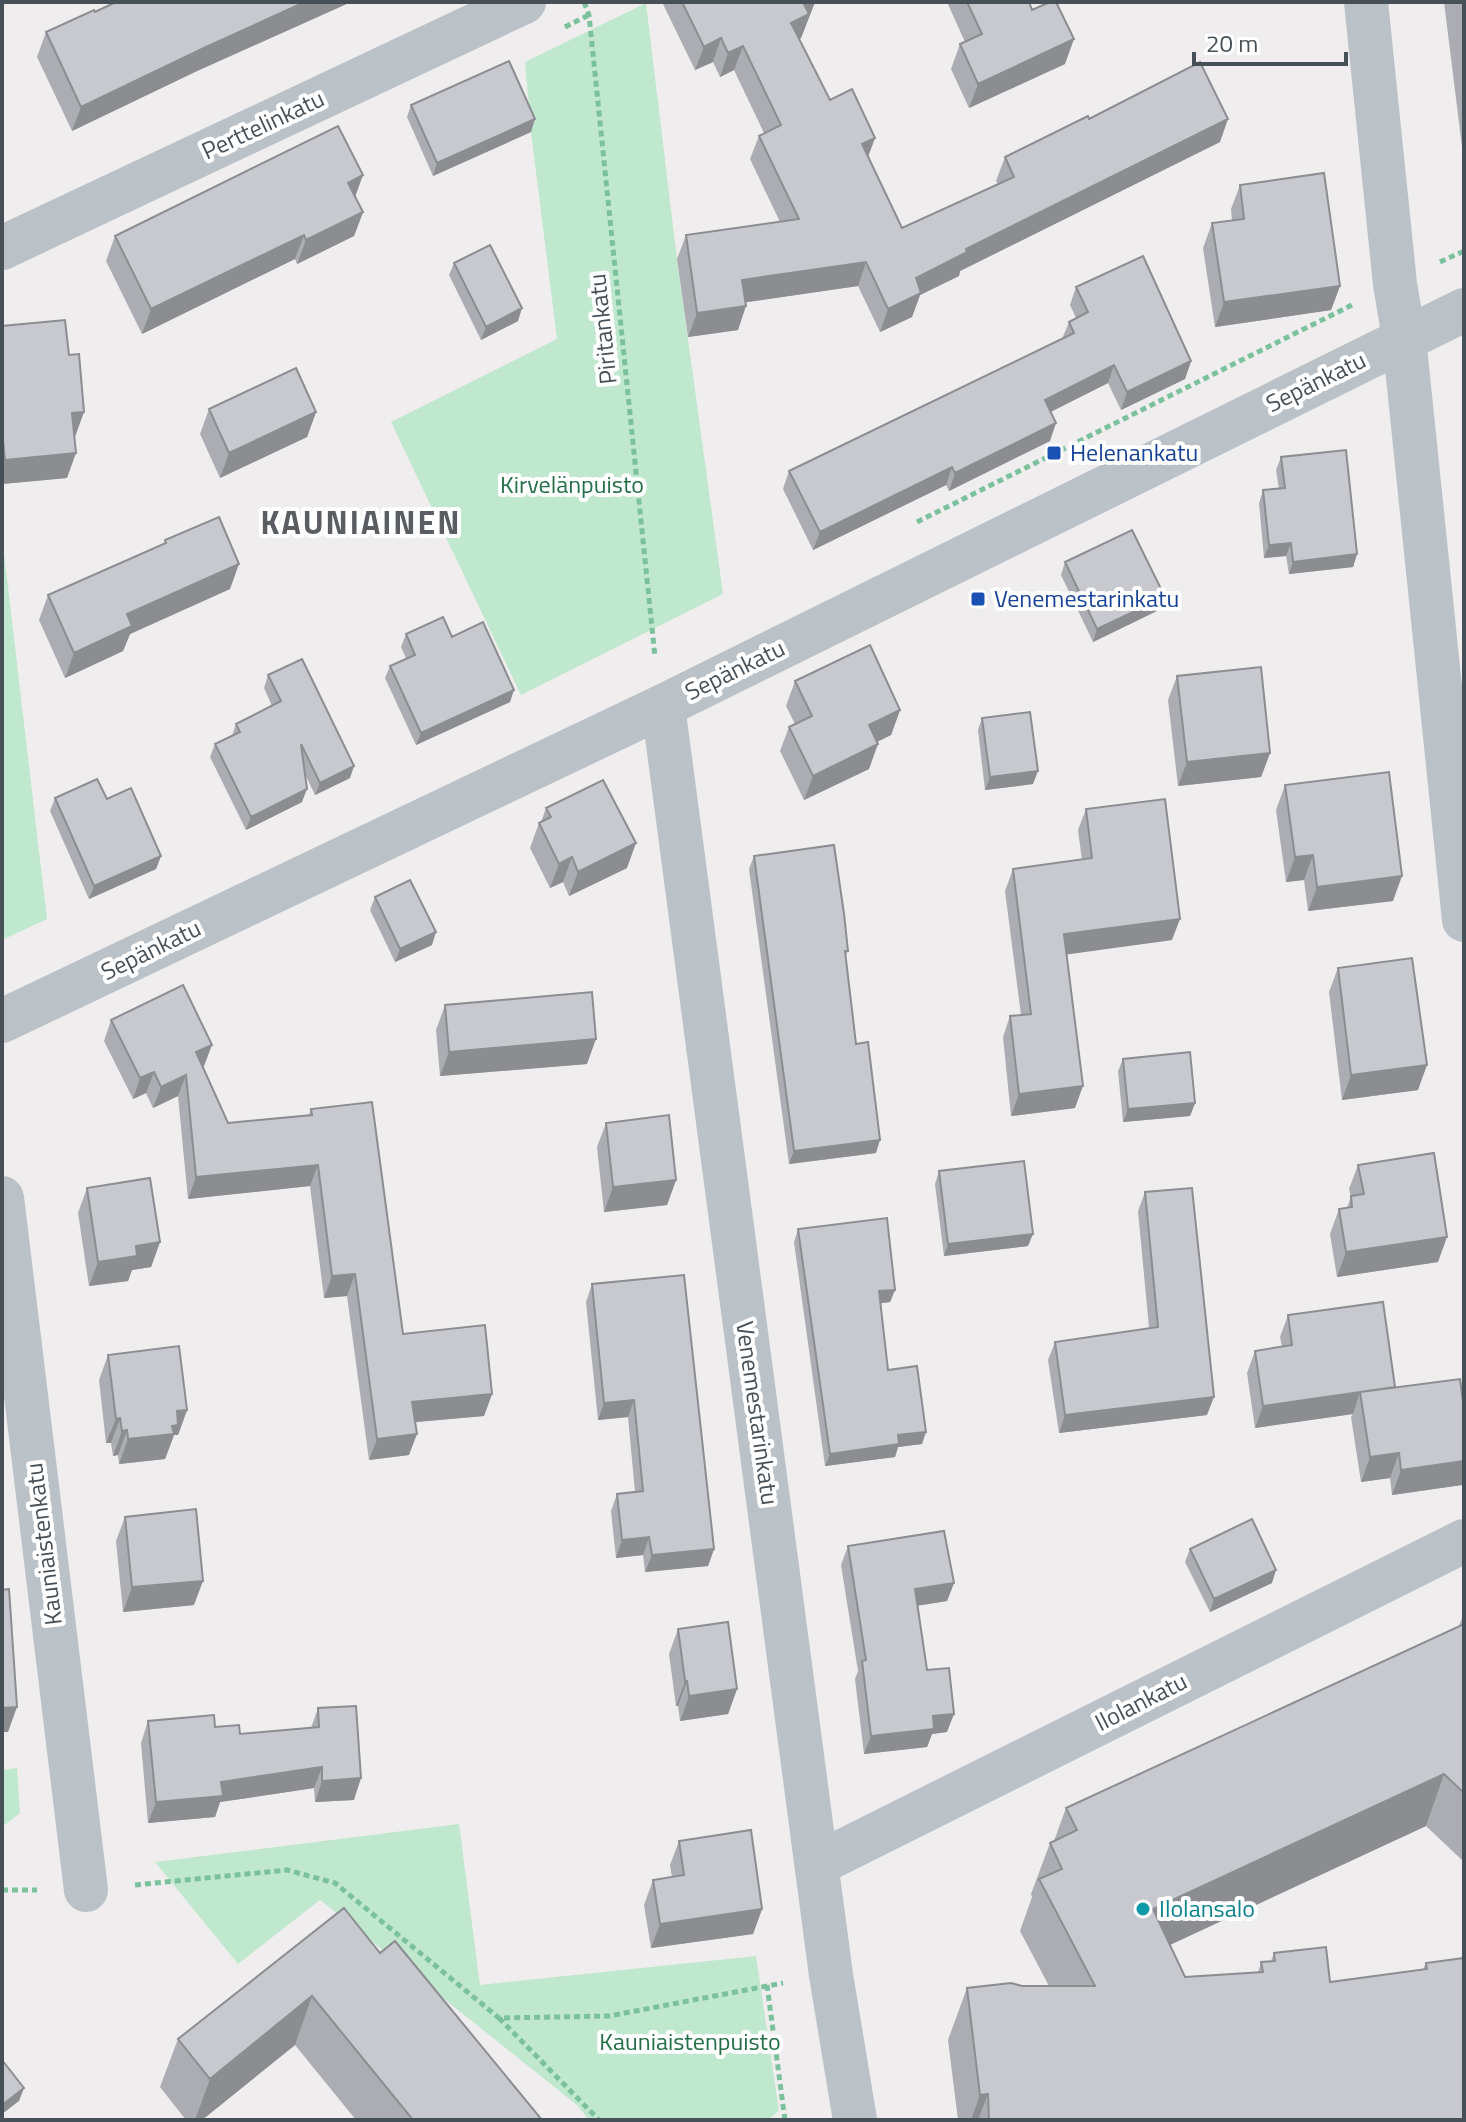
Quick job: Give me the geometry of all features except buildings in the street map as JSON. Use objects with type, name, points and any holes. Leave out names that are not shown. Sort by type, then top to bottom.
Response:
[{"type":"street","name":"Perttelinkatu","points":[[2,248],[524,2]]},
{"type":"street","points":[[1366,2],[1464,920]]},
{"type":"street","name":"Sepänkatu","points":[[2,1021],[663,706],[1464,310]]},
{"type":"street","name":"Venemestarinkatu","points":[[663,706],[831,1975],[855,2120]]},
{"type":"street","name":"Kauniaistenkatu","points":[[2,1198],[86,1890]]},
{"type":"street","name":"Ilolankatu","points":[[817,1864],[1464,1541]]},
{"type":"path","name":"Piritankatu","points":[[584,2],[589,15],[654,653]]},
{"type":"path","points":[[912,524],[1464,251]]},
{"type":"path","points":[[640,660],[666,647]]},
{"type":"path","points":[[2,1890],[86,1890],[287,1870],[335,1883],[499,2018],[599,2120]]},
{"type":"path","points":[[499,2018],[609,2016],[831,1975]]},
{"type":"path","points":[[767,1985],[785,2120]]},
{"type":"green space","name":"Kirvelänpuisto","points":[[646,3],[723,594],[521,695],[391,422],[557,339],[525,62]]},
{"type":"green space","points":[[2,536],[47,919],[2,940]]},
{"type":"green space","points":[[17,1768],[20,1813],[2,1827],[2,1770]]},
{"type":"green space","name":"Kauniaistenpuisto","points":[[459,1824],[480,1985],[756,1956],[779,2111],[768,2120],[589,2120],[577,2105],[320,1900],[238,1964],[155,1862]]},
{"type":"place","name":"Helenankatu","points":[[1054,453]]},
{"type":"place","name":"Venemestarinkatu","points":[[978,599]]},
{"type":"place","name":"Ilolansalo","points":[[1143,1909]]},
{"type":"district","name":"KAUNIAINEN","points":[[361,523]]}]
